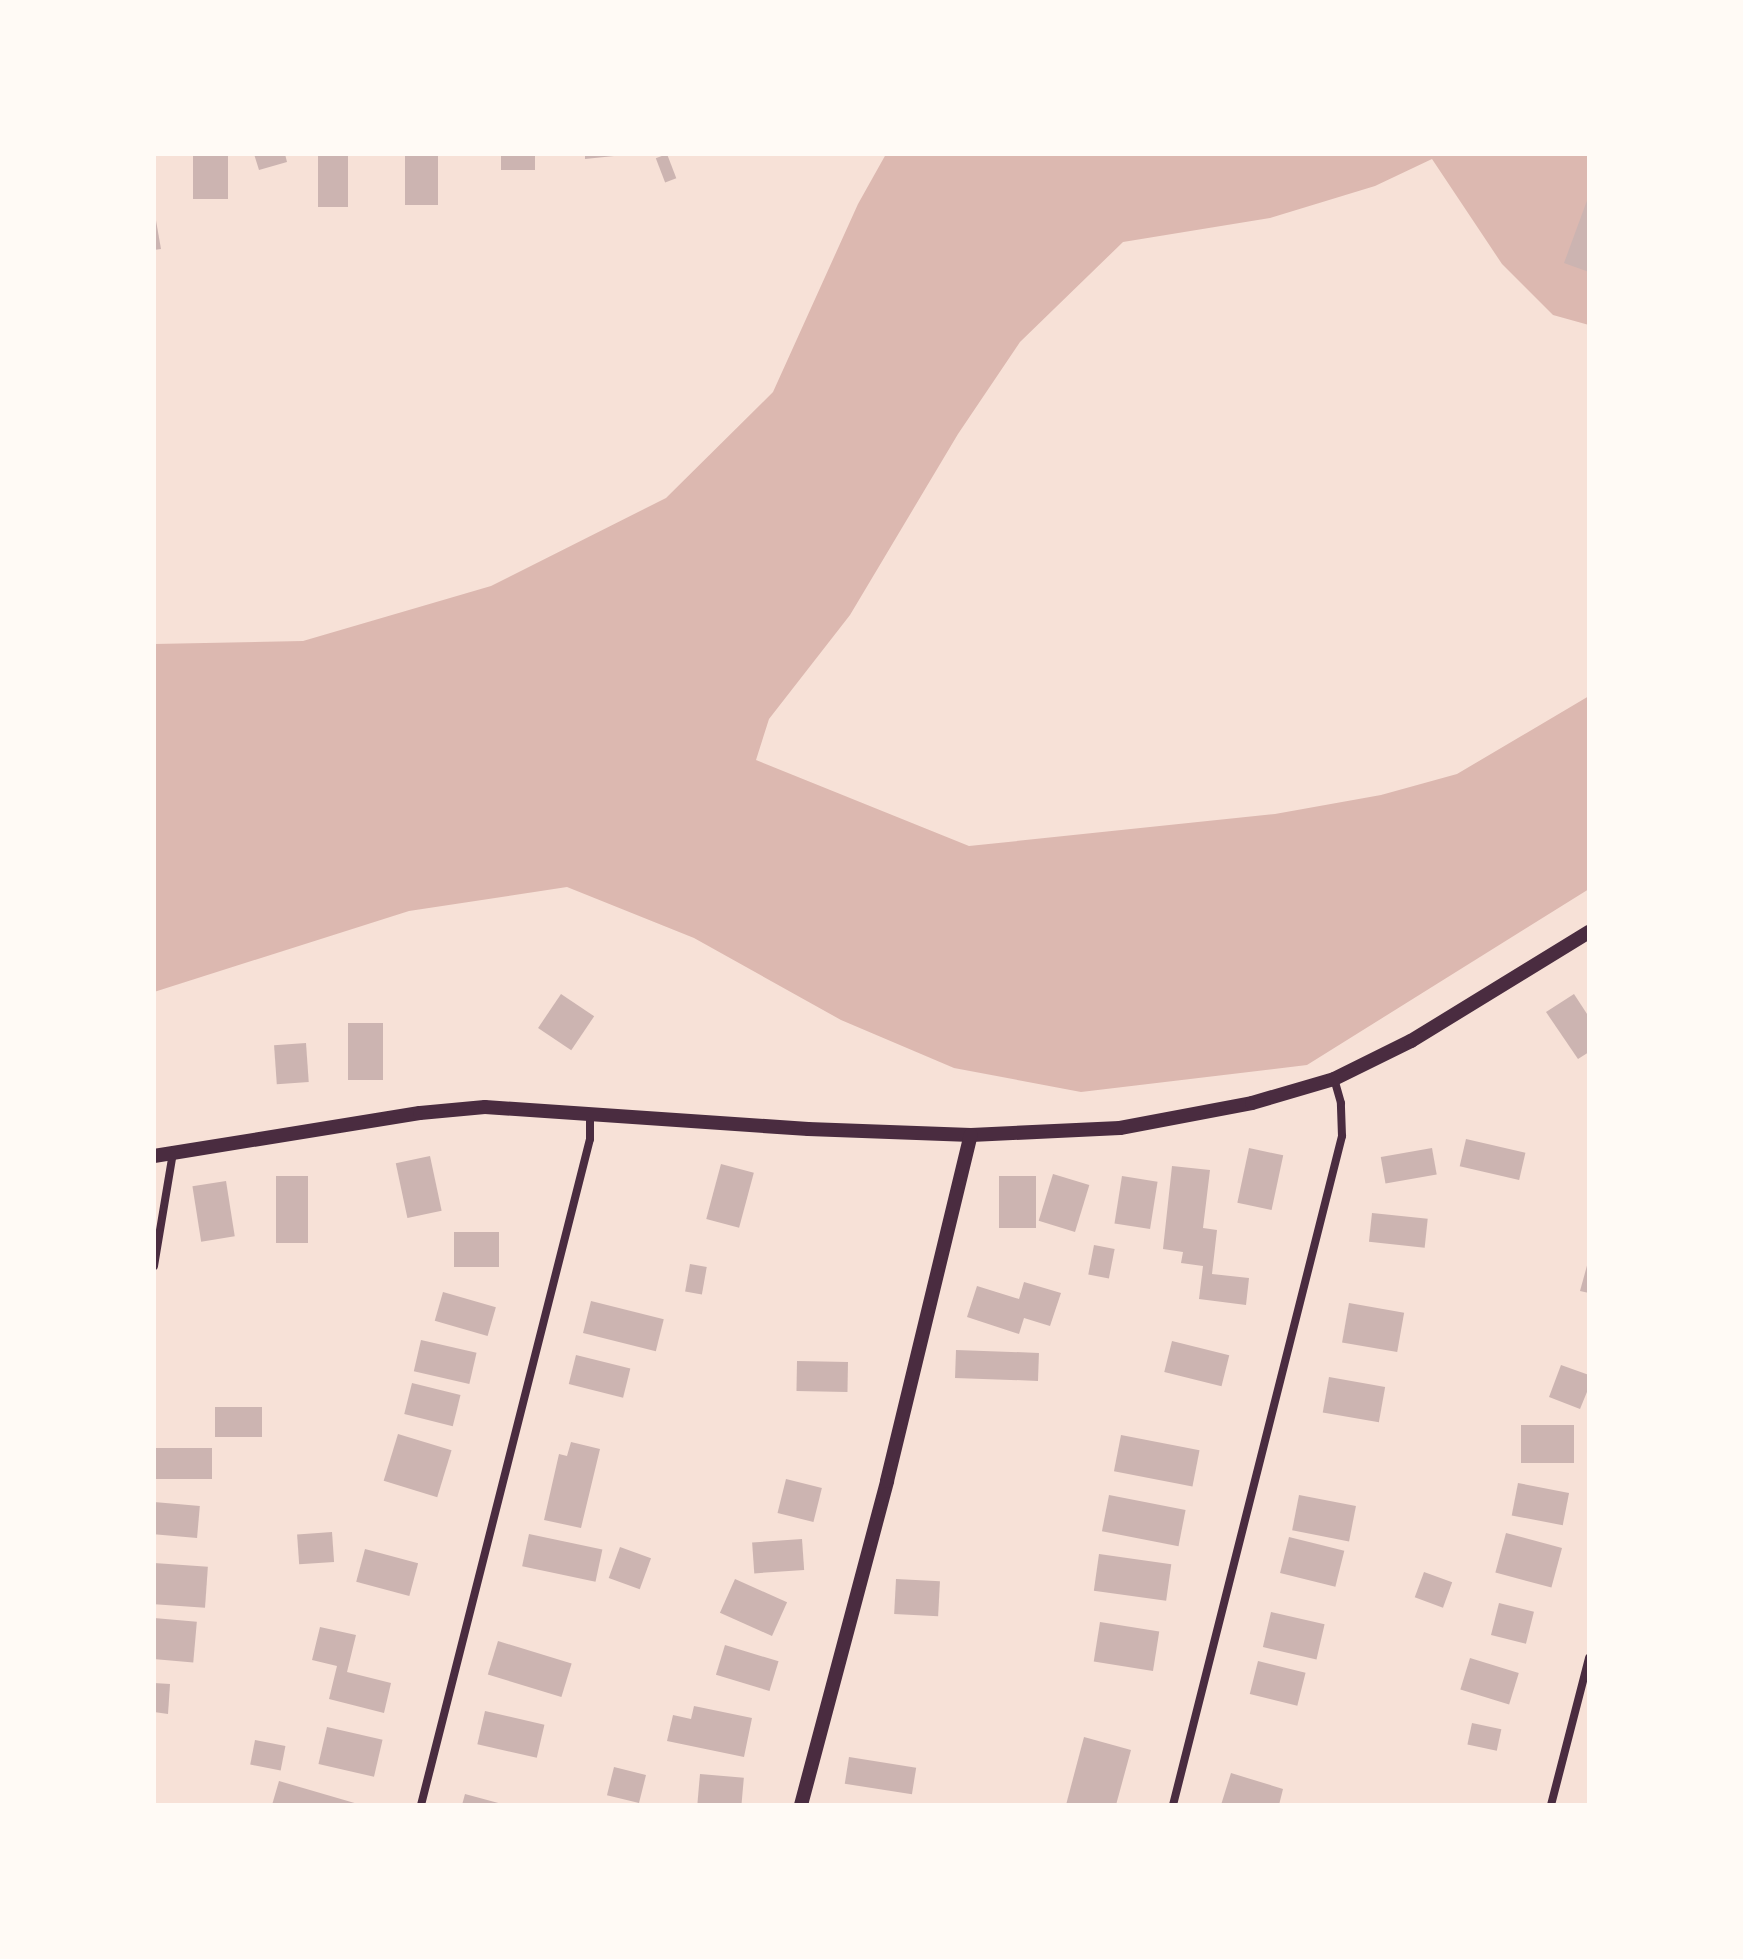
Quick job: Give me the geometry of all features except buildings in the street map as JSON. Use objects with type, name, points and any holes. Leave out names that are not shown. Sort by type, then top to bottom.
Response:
[{"type":"street","points":[[154,1156],[420,1113],[485,1107],[808,1129],[971,1135],[1120,1128],[1252,1103],[1334,1079],[1411,1041],[1589,932]]},
{"type":"street","points":[[1173,1805],[1342,1136],[1341,1103],[1334,1079]]},
{"type":"street","points":[[421,1805],[590,1139],[590,1115]]},
{"type":"street","points":[[801,1805],[887,1481],[971,1135]]},
{"type":"street","points":[[154,1266],[173,1153]]},
{"type":"street","points":[[1551,1805],[1589,1658]]},
{"type":"shaded area","points":[[886,154],[1589,154],[1589,325],[1553,315],[1502,264],[1432,159],[1375,186],[1270,218],[1123,242],[1020,342],[958,434],[850,615],[769,719],[756,760],[969,846],[1275,814],[1381,795],[1457,774],[1589,696],[1589,889],[1307,1065],[1081,1092],[954,1068],[841,1020],[694,938],[567,887],[409,911],[154,992],[154,644],[303,641],[491,586],[666,498],[773,392],[858,204]]}]
